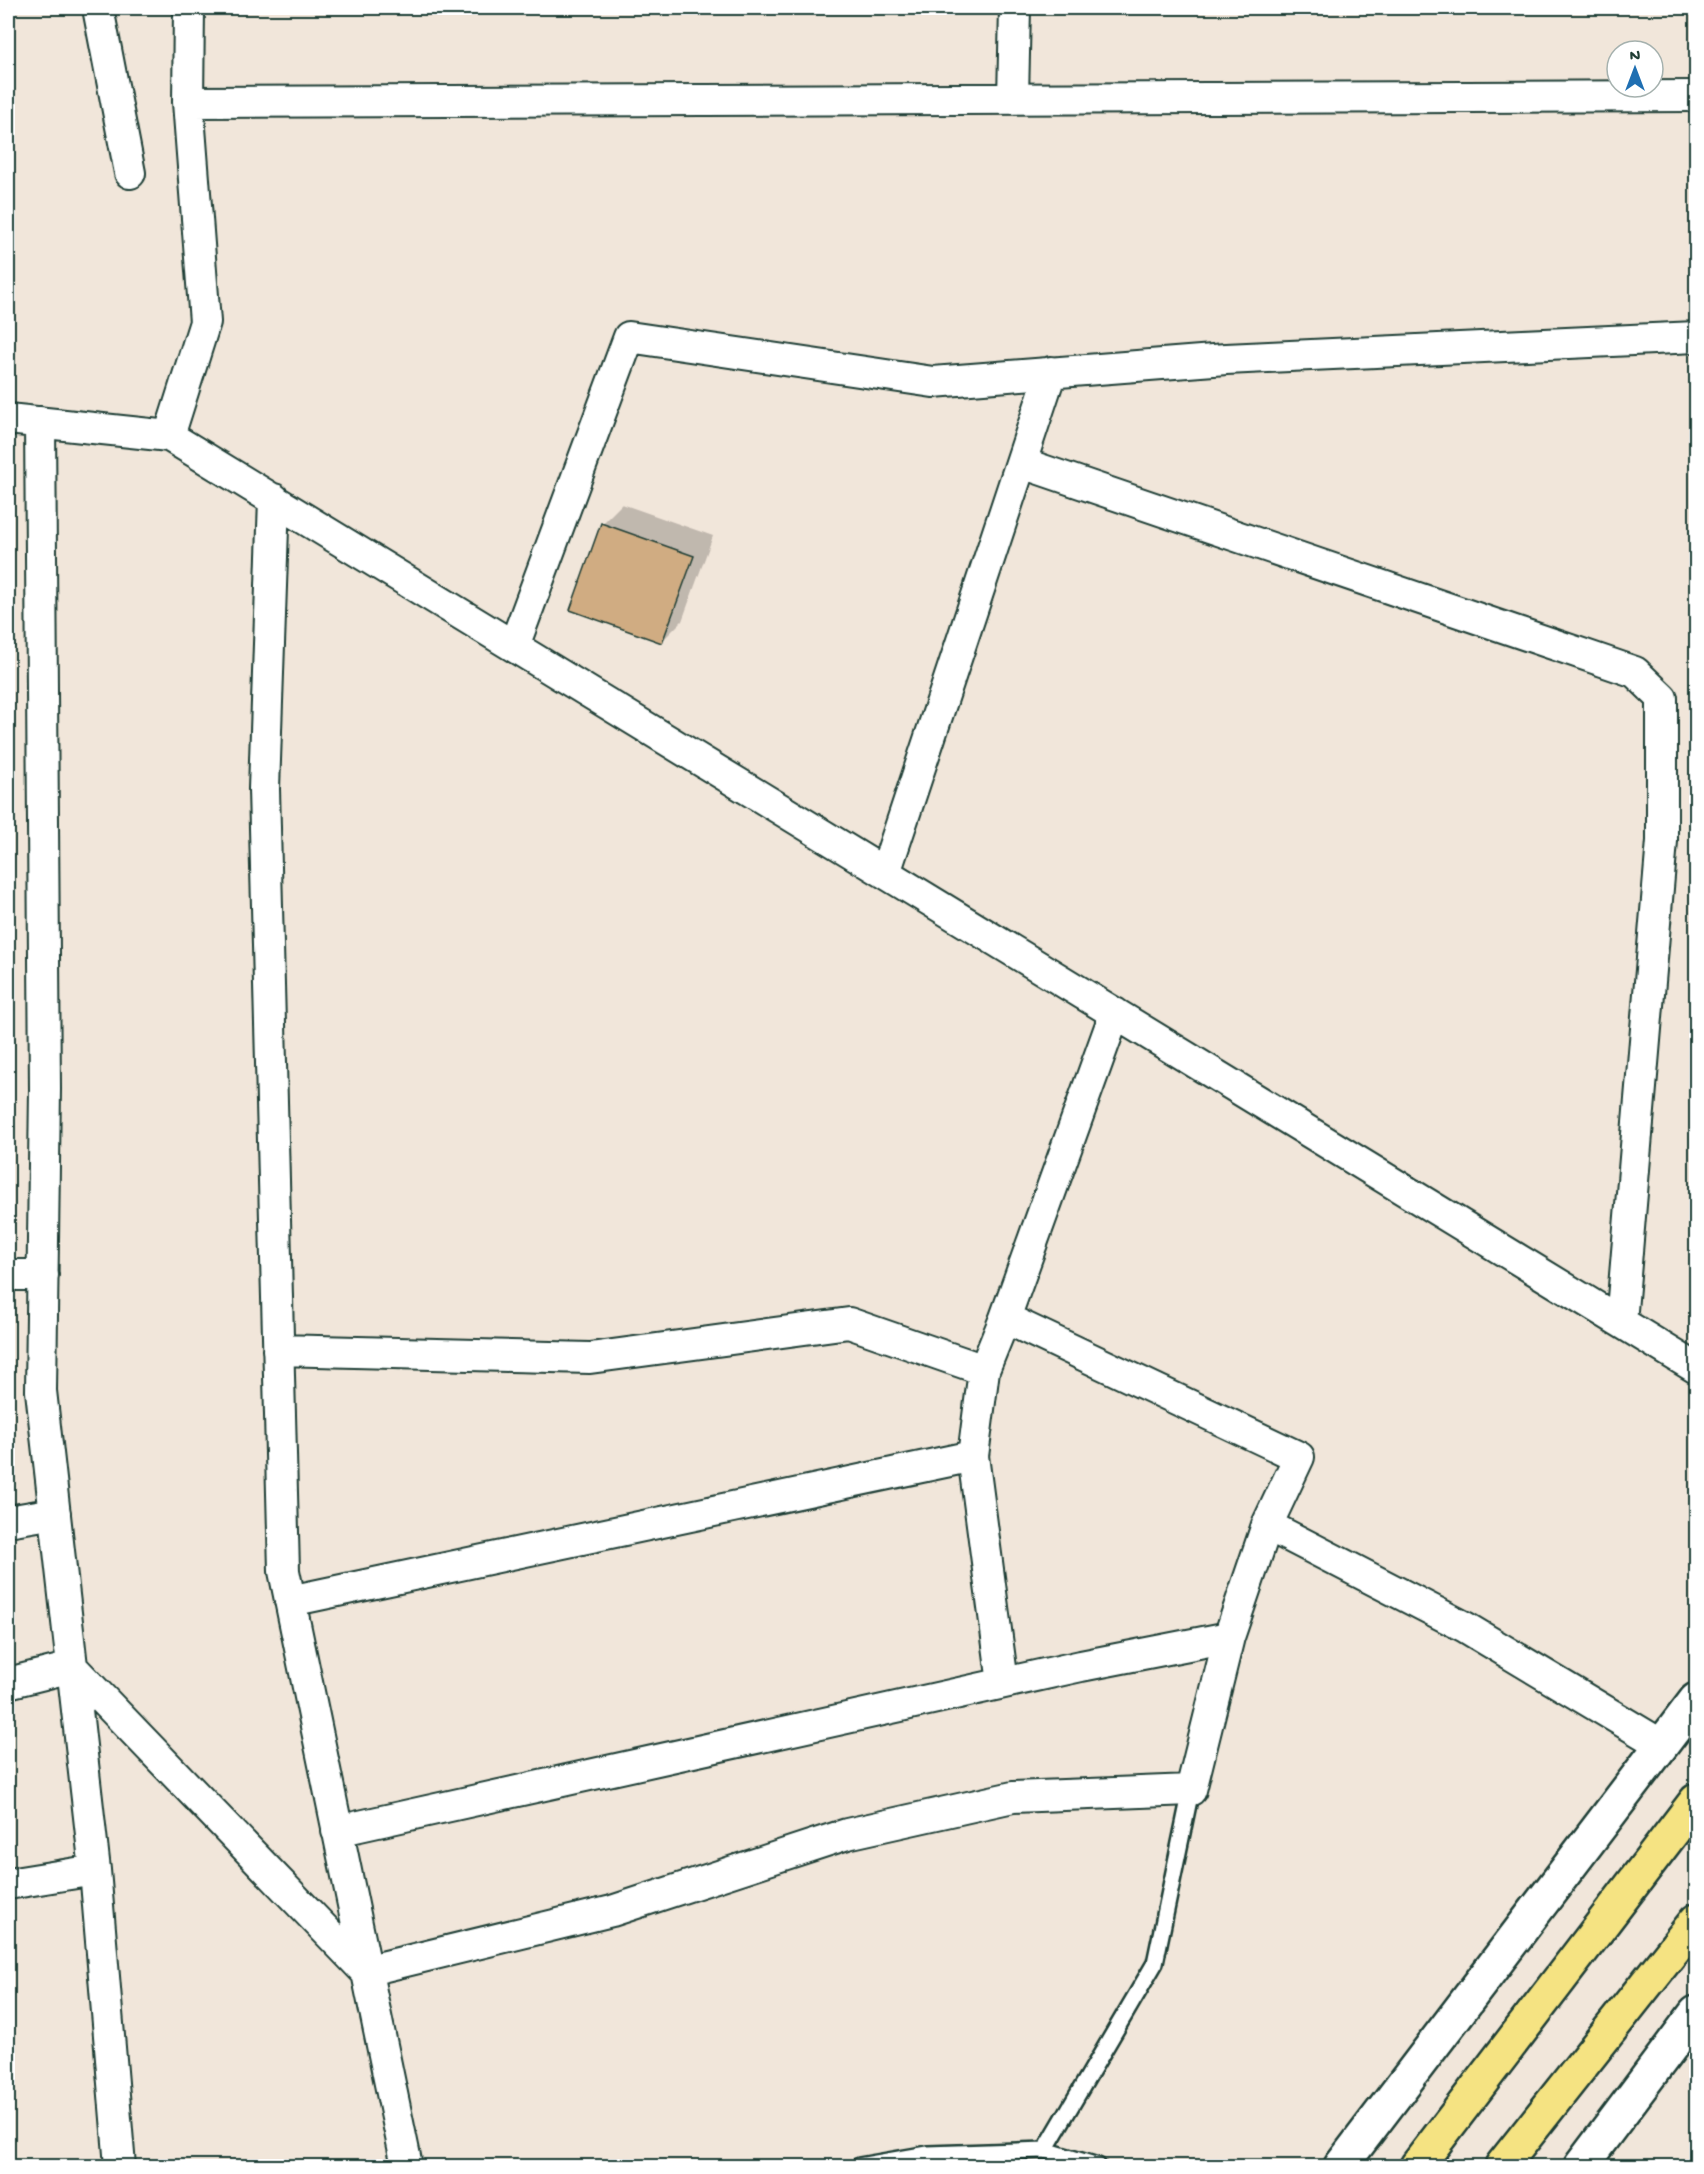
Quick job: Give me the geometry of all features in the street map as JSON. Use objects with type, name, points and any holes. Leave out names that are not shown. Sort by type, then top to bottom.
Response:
[{"type":"highway","points":[[1417,2166],[1696,1801]]},
{"type":"highway","points":[[1502,2166],[1696,1921]]},
{"type":"street","points":[[98,8],[130,173]]},
{"type":"street","points":[[169,436],[206,322],[188,102],[189,8]]},
{"type":"street","points":[[1013,98],[1015,8]]},
{"type":"street","points":[[188,102],[1696,96]]},
{"type":"street","points":[[514,646],[629,337],[933,382],[1226,359],[1696,337]]},
{"type":"street","points":[[885,873],[1051,372]]},
{"type":"street","points":[[8,419],[169,436],[1696,1368]]},
{"type":"street","points":[[40,422],[45,1089],[41,1391],[95,1870],[120,2166]]},
{"type":"street","points":[[1022,463],[1635,672],[1662,698],[1662,841],[1621,1322]]},
{"type":"street","points":[[274,499],[264,789],[284,1571],[407,2166]]},
{"type":"street","points":[[1003,1683],[973,1456],[984,1370],[1005,1318],[1115,1013]]},
{"type":"street","points":[[8,1275],[43,1275]]},
{"type":"street","points":[[365,1971],[612,1911],[847,1834],[1013,1797],[1191,1790],[1229,1637],[1267,1525],[1299,1457],[1005,1318]]},
{"type":"street","points":[[278,1350],[590,1358],[849,1323],[984,1370]]},
{"type":"street","points":[[290,1601],[973,1456]]},
{"type":"street","points":[[8,1521],[55,1513]]},
{"type":"street","points":[[1267,1525],[1464,1627],[1662,1745]]},
{"type":"street","points":[[337,1832],[1003,1683],[1229,1637]]},
{"type":"street","points":[[8,1683],[72,1668]]},
{"type":"street","points":[[72,1668],[365,1971]]},
{"type":"street","points":[[1341,2166],[1696,1700]]},
{"type":"street","points":[[8,1884],[95,1870]]},
{"type":"street","points":[[1581,2166],[1696,2013]]},
{"type":"lane","points":[[1045,2150],[1155,1963],[1191,1790]]},
{"type":"lane","points":[[859,2166],[928,2154],[1045,2150],[1098,2166]]},
{"type":"building","points":[[601,523],[694,556],[662,643],[570,610]]}]
